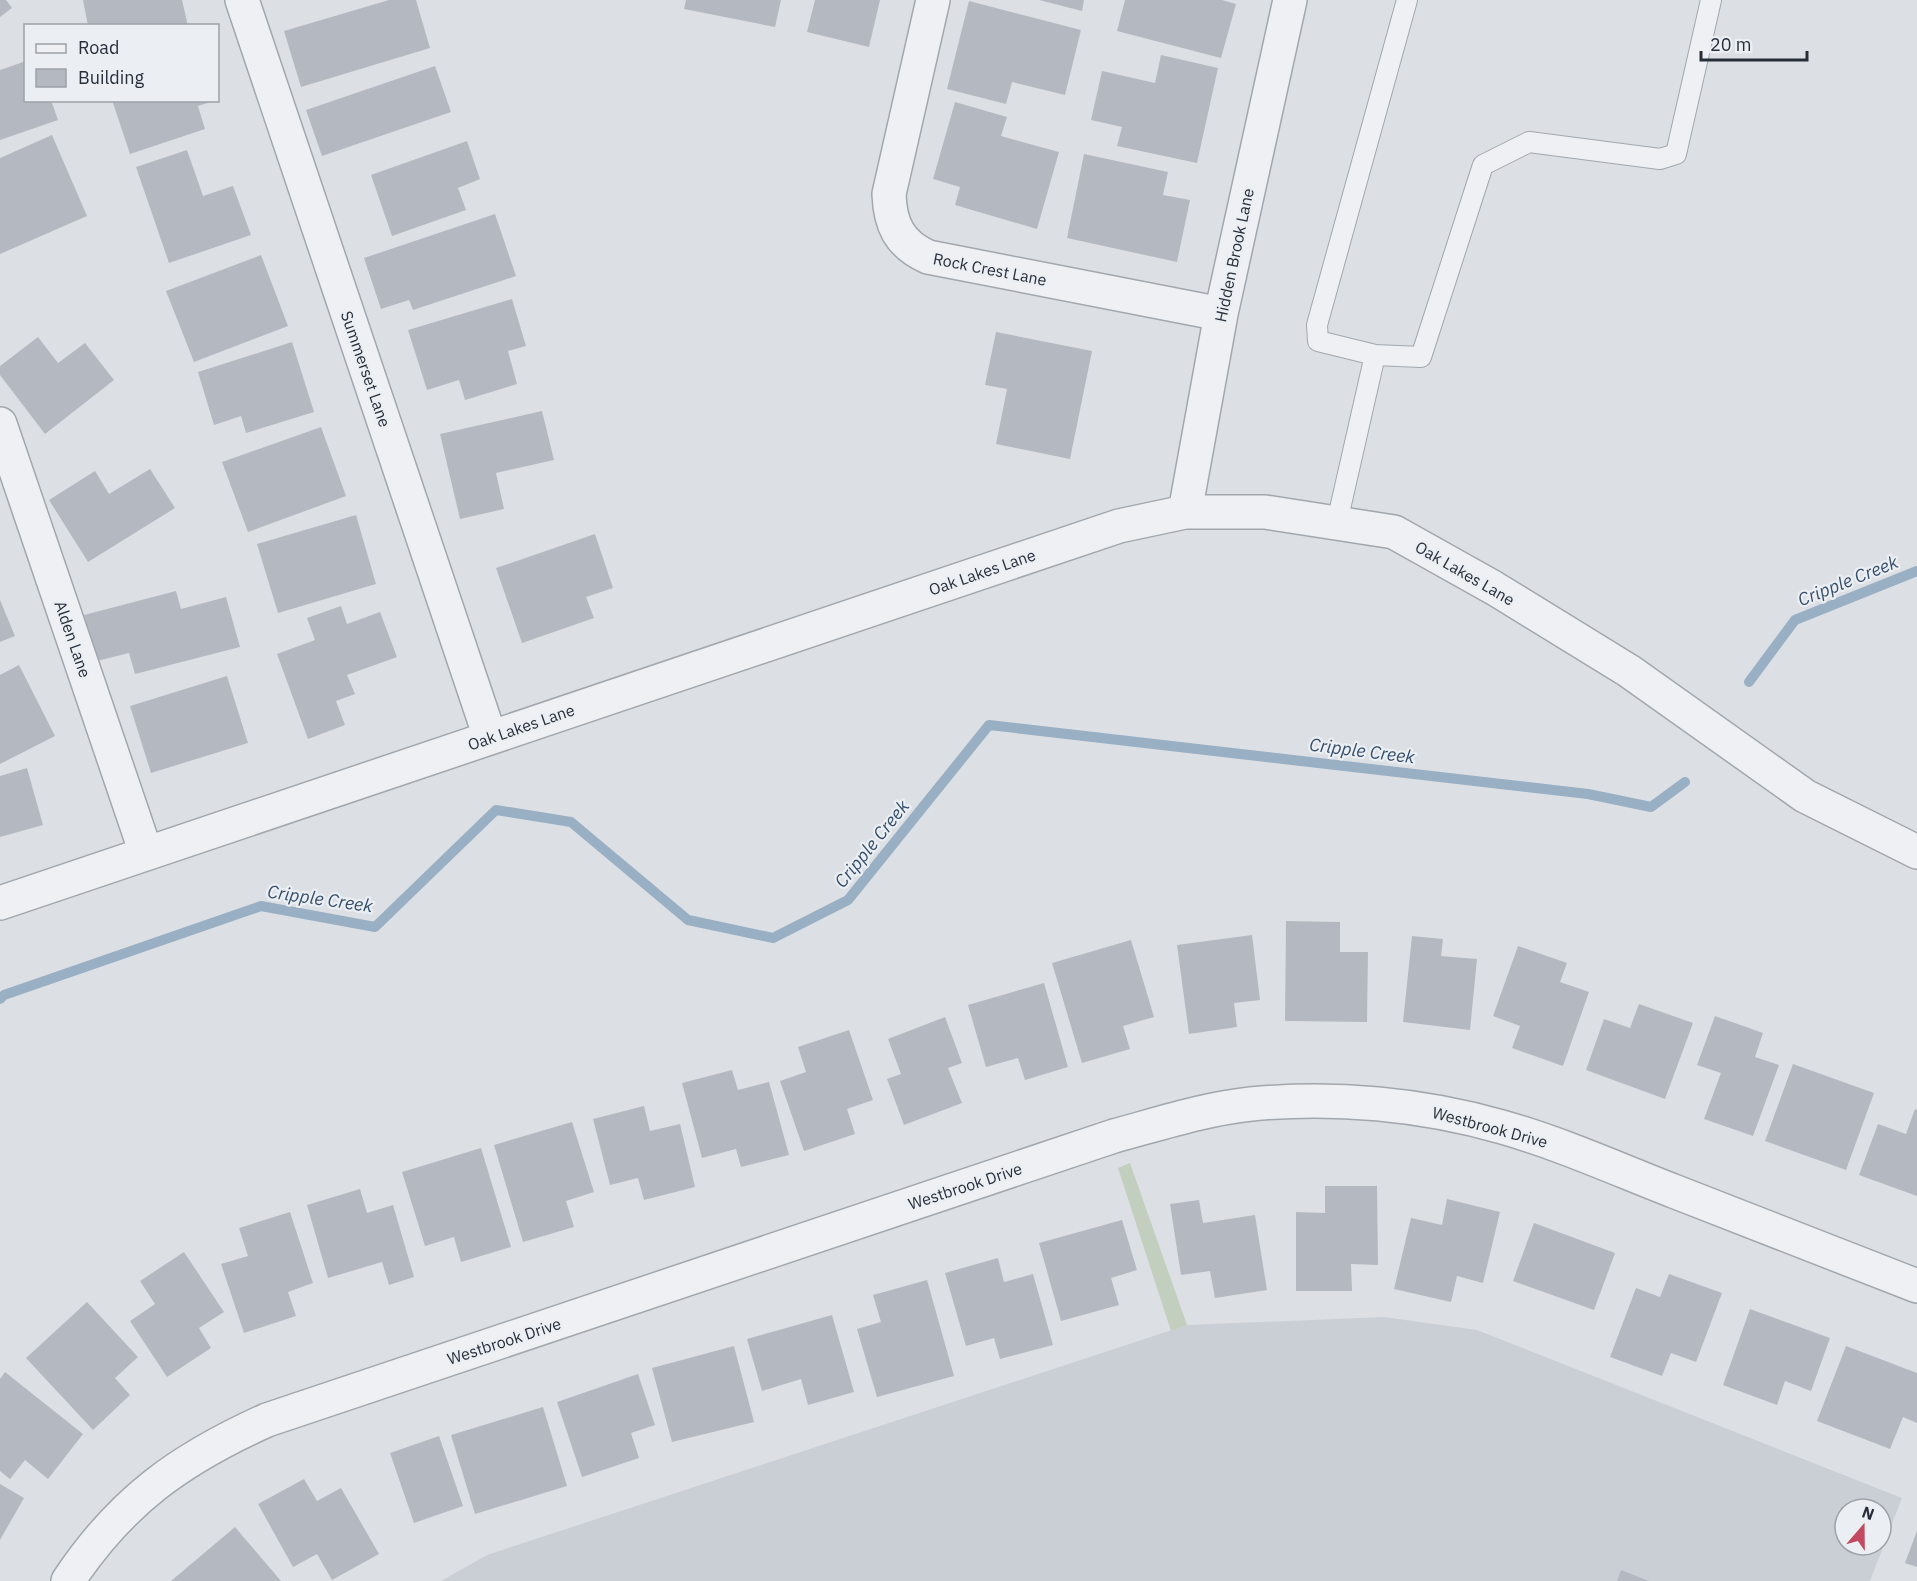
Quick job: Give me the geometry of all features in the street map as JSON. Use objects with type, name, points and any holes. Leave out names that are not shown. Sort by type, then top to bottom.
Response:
[{"type":"street","name":"Summerset Lane","points":[[242,0],[490,737]]},
{"type":"street","name":"Rock Crest Lane","points":[[933,0],[889,194],[890,215],[898,235],[907,245],[928,257],[1221,314]]},
{"type":"street","name":"Hidden Brook Lane","points":[[1185,512],[1221,314],[1290,0]]},
{"type":"street","name":"Alden Lane","points":[[0,424],[146,854]]},
{"type":"street","name":"Oak Lakes Lane","points":[[0,903],[1119,526],[1185,512],[1265,512],[1394,532],[1494,588],[1629,671],[1805,796],[1917,852]]},
{"type":"street","name":"Westbrook Drive","points":[[68,1581],[85,1556],[123,1513],[166,1475],[214,1443],[267,1420],[1114,1136],[1196,1114],[1250,1104],[1299,1102],[1368,1104],[1439,1112],[1502,1127],[1564,1148],[1917,1286]]},
{"type":"lane","points":[[1407,0],[1317,325],[1318,341],[1375,355],[1421,357],[1483,165],[1529,142],[1660,159],[1676,154],[1711,0]]},
{"type":"lane","points":[[1337,522],[1375,355]]},
{"type":"shaded area","points":[[1384,1317],[1477,1330],[1902,1498],[1893,1521],[1893,1497],[1833,1497],[1833,1557],[1879,1557],[1870,1581],[441,1581],[487,1555],[1187,1325]]},
{"type":"green space","points":[[1130,1163],[1187,1325],[1171,1331],[1118,1168]]},
{"type":"building","points":[[0,0],[6,0],[12,8],[0,17]]},
{"type":"building","points":[[83,0],[182,0],[188,24],[88,24]]},
{"type":"building","points":[[389,0],[416,0],[430,48],[301,87],[284,31]]},
{"type":"building","points":[[686,0],[781,0],[775,27],[684,9]]},
{"type":"building","points":[[815,0],[880,0],[869,47],[807,32]]},
{"type":"building","points":[[1039,0],[1084,0],[1082,11]]},
{"type":"building","points":[[1125,0],[1222,0],[1236,4],[1221,58],[1117,31]]},
{"type":"building","points":[[969,1],[1081,30],[1065,95],[1012,82],[1006,104],[947,89]]},
{"type":"building","points":[[1161,55],[1218,68],[1197,163],[1117,146],[1122,127],[1091,120],[1102,71],[1155,83]]},
{"type":"building","points":[[24,62],[24,102],[52,102],[58,120],[0,140],[0,70]]},
{"type":"building","points":[[435,66],[451,112],[322,156],[306,110]]},
{"type":"building","points":[[113,102],[211,102],[198,106],[205,129],[130,154]]},
{"type":"building","points":[[955,102],[1007,117],[1001,136],[1059,152],[1037,229],[955,205],[960,187],[933,179]]},
{"type":"building","points":[[52,135],[87,216],[0,254],[0,158]]},
{"type":"building","points":[[467,141],[480,179],[458,188],[466,210],[392,236],[371,175]]},
{"type":"building","points":[[187,150],[203,196],[233,186],[251,235],[169,263],[136,167]]},
{"type":"building","points":[[1084,154],[1168,172],[1163,195],[1190,200],[1177,262],[1067,238]]},
{"type":"building","points":[[495,214],[516,276],[413,310],[409,300],[381,309],[364,258]]},
{"type":"building","points":[[261,255],[288,326],[194,362],[166,291]]},
{"type":"building","points":[[512,299],[526,346],[508,351],[517,384],[465,400],[459,380],[427,390],[408,330]]},
{"type":"building","points":[[996,332],[1092,351],[1070,459],[996,444],[1007,389],[985,385]]},
{"type":"building","points":[[38,337],[58,363],[85,343],[114,380],[45,434],[0,375],[0,366]]},
{"type":"building","points":[[292,342],[314,412],[246,433],[241,416],[214,425],[198,372]]},
{"type":"building","points":[[542,411],[554,460],[496,473],[504,509],[460,519],[440,434]]},
{"type":"building","points":[[321,427],[346,496],[248,532],[222,462]]},
{"type":"building","points":[[150,469],[175,508],[88,562],[49,500],[95,471],[109,494]]},
{"type":"building","points":[[356,515],[376,584],[278,613],[257,544]]},
{"type":"building","points":[[595,534],[613,588],[586,597],[594,618],[522,643],[496,568]]},
{"type":"building","points":[[176,591],[181,609],[226,597],[240,647],[135,674],[129,653],[97,661],[84,615]]},
{"type":"building","points":[[0,600],[15,636],[0,642]]},
{"type":"building","points":[[341,606],[347,624],[380,612],[397,657],[347,675],[355,694],[336,701],[345,725],[308,739],[277,654],[315,640],[307,618]]},
{"type":"building","points":[[19,665],[55,736],[0,764],[0,675]]},
{"type":"building","points":[[227,676],[248,743],[151,773],[130,706]]},
{"type":"building","points":[[27,768],[43,825],[0,837],[0,776]]},
{"type":"building","points":[[1286,921],[1340,922],[1340,952],[1368,952],[1367,1022],[1285,1021]]},
{"type":"building","points":[[1252,935],[1260,1000],[1234,1003],[1237,1027],[1189,1034],[1177,945]]},
{"type":"building","points":[[1412,936],[1443,939],[1441,956],[1477,959],[1470,1030],[1403,1022]]},
{"type":"building","points":[[1131,940],[1154,1017],[1123,1026],[1130,1049],[1082,1063],[1052,963]]},
{"type":"building","points":[[1518,946],[1567,963],[1560,982],[1589,992],[1563,1066],[1512,1048],[1520,1026],[1493,1016]]},
{"type":"building","points":[[1044,983],[1068,1067],[1025,1080],[1018,1058],[986,1067],[968,1005]]},
{"type":"building","points":[[1639,1004],[1693,1023],[1665,1099],[1586,1070],[1604,1019],[1630,1028]]},
{"type":"building","points":[[1715,1016],[1763,1033],[1755,1057],[1779,1065],[1753,1136],[1704,1119],[1721,1073],[1697,1065]]},
{"type":"building","points":[[945,1017],[962,1063],[948,1068],[962,1103],[904,1125],[887,1079],[901,1074],[888,1039]]},
{"type":"building","points":[[849,1030],[873,1100],[847,1109],[855,1134],[804,1151],[780,1081],[806,1072],[798,1047]]},
{"type":"building","points":[[1793,1064],[1874,1093],[1846,1170],[1765,1141]]},
{"type":"building","points":[[732,1070],[738,1090],[769,1082],[789,1155],[741,1167],[736,1149],[702,1158],[682,1083]]},
{"type":"building","points":[[644,1106],[650,1131],[680,1124],[695,1187],[644,1200],[638,1178],[610,1185],[593,1119]]},
{"type":"building","points":[[1915,1109],[1917,1110],[1917,1196],[1859,1175],[1878,1124],[1906,1134]]},
{"type":"building","points":[[572,1122],[594,1192],[566,1201],[574,1227],[523,1242],[494,1145]]},
{"type":"building","points":[[481,1148],[511,1247],[461,1262],[454,1237],[425,1246],[402,1172]]},
{"type":"building","points":[[1325,1186],[1377,1186],[1378,1265],[1351,1264],[1352,1291],[1296,1291],[1296,1212],[1325,1213]]},
{"type":"building","points":[[360,1189],[367,1213],[393,1205],[414,1277],[389,1285],[382,1262],[328,1278],[307,1205]]},
{"type":"building","points":[[1447,1199],[1500,1212],[1483,1283],[1457,1276],[1451,1302],[1394,1289],[1411,1218],[1442,1225]]},
{"type":"building","points":[[1199,1200],[1203,1223],[1255,1215],[1267,1290],[1215,1298],[1210,1271],[1181,1275],[1170,1204]]},
{"type":"building","points":[[290,1212],[313,1283],[288,1292],[296,1316],[244,1333],[221,1264],[248,1256],[239,1228]]},
{"type":"building","points":[[1122,1220],[1137,1270],[1111,1278],[1119,1305],[1061,1321],[1039,1243]]},
{"type":"building","points":[[1534,1223],[1615,1253],[1594,1310],[1513,1281]]},
{"type":"building","points":[[184,1252],[224,1312],[199,1328],[211,1348],[167,1377],[130,1321],[155,1304],[140,1281]]},
{"type":"building","points":[[998,1258],[1004,1282],[1033,1274],[1053,1345],[1000,1359],[994,1338],[966,1346],[945,1273]]},
{"type":"building","points":[[1669,1274],[1722,1293],[1696,1362],[1671,1353],[1662,1376],[1610,1357],[1636,1288],[1660,1297]]},
{"type":"building","points":[[927,1280],[954,1376],[877,1397],[857,1329],[881,1322],[873,1295]]},
{"type":"building","points":[[87,1302],[138,1357],[115,1378],[130,1395],[93,1430],[26,1358]]},
{"type":"building","points":[[1750,1309],[1830,1338],[1811,1391],[1785,1381],[1777,1405],[1723,1385]]},
{"type":"building","points":[[832,1315],[854,1392],[808,1405],[801,1379],[762,1391],[747,1339]]},
{"type":"building","points":[[734,1346],[754,1422],[672,1442],[652,1368]]},
{"type":"building","points":[[1846,1346],[1917,1373],[1917,1423],[1903,1417],[1890,1449],[1817,1421]]},
{"type":"building","points":[[5,1372],[83,1434],[48,1479],[25,1460],[10,1479],[0,1471],[0,1379]]},
{"type":"building","points":[[638,1374],[655,1425],[631,1433],[639,1458],[582,1477],[557,1402]]},
{"type":"building","points":[[543,1407],[567,1486],[475,1514],[451,1435]]},
{"type":"building","points":[[439,1436],[463,1506],[414,1523],[390,1453]]},
{"type":"building","points":[[304,1479],[317,1501],[341,1488],[379,1554],[332,1580],[317,1554],[293,1567],[258,1504]]},
{"type":"building","points":[[0,1484],[24,1498],[0,1540]]},
{"type":"building","points":[[235,1527],[281,1581],[171,1581]]},
{"type":"building","points":[[1917,1531],[1917,1567],[1905,1563]]},
{"type":"building","points":[[1621,1570],[1649,1581],[1617,1581]]},
{"type":"waterway","name":"Cripple Creek","points":[[1749,682],[1795,620],[1917,571]]},
{"type":"waterway","name":"Cripple Creek","points":[[0,999],[4,995],[261,906],[375,927],[496,810],[571,822],[688,920],[773,938],[848,900],[989,725],[1588,794],[1651,807],[1685,782]]}]
